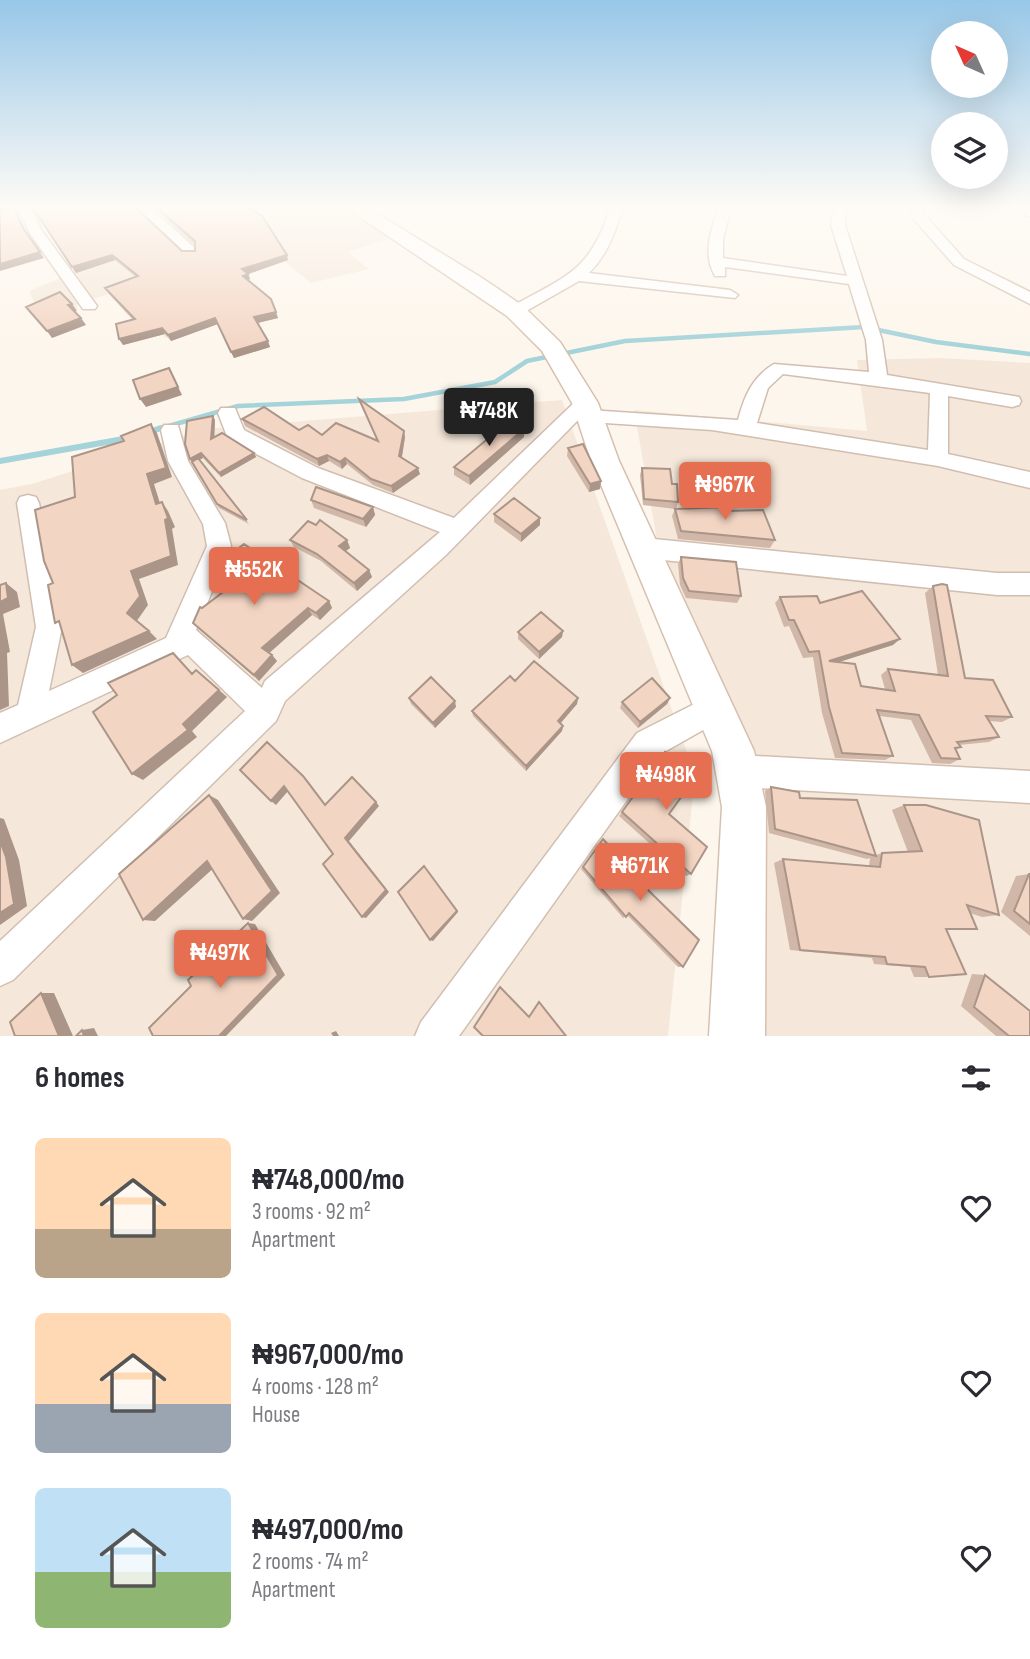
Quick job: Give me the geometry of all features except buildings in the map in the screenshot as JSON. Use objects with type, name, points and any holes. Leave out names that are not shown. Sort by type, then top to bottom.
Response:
[{"type":"street","points":[[51,253],[89,306]]},
{"type":"street","points":[[429,253],[515,311],[574,384],[716,707],[733,751],[744,807],[737,1036]]},
{"type":"street","points":[[515,311],[577,276],[599,253]]},
{"type":"street","points":[[715,253],[714,261],[733,301]]},
{"type":"street","points":[[847,253],[874,340],[879,379]]},
{"type":"street","points":[[951,253],[959,262],[1013,287],[1030,299]]},
{"type":"street","points":[[714,261],[845,280]]},
{"type":"street","points":[[577,276],[733,301]]},
{"type":"street","points":[[746,428],[753,396],[768,374],[780,368],[879,379],[1012,401]]},
{"type":"street","points":[[574,384],[712,423],[938,459],[1030,480]]},
{"type":"street","points":[[0,967],[266,711],[275,691],[498,491],[574,384]]},
{"type":"street","points":[[938,459],[939,391]]},
{"type":"street","points":[[228,413],[235,434],[310,473],[458,529]]},
{"type":"street","points":[[171,430],[178,461],[214,523],[219,546],[176,646]]},
{"type":"street","points":[[28,503],[48,626],[30,715]]},
{"type":"street","points":[[645,548],[983,583],[1030,584]]},
{"type":"street","points":[[0,728],[191,640],[266,711]]},
{"type":"street","points":[[435,1036],[648,744],[716,707]]},
{"type":"street","points":[[737,771],[1030,787]]},
{"type":"shaded area","points":[[72,253],[248,253],[204,327],[165,338],[134,286],[77,304],[77,310],[42,320],[29,291],[83,269]]},
{"type":"shaded area","points":[[275,253],[350,253],[369,269],[311,283]]},
{"type":"shaded area","points":[[940,358],[1030,363],[1030,1036],[764,1036],[764,782],[657,540],[634,410],[867,431],[857,360]]},
{"type":"shaded area","points":[[562,400],[695,775],[668,1036],[0,1036],[0,490],[32,484],[204,429]]},
{"type":"waterway","points":[[155,430],[238,406],[404,399],[495,382],[527,361],[625,341],[864,327],[936,342],[1030,354]]},
{"type":"waterway","points":[[155,430],[161,428]]},
{"type":"waterway","points":[[149,432],[155,430]]},
{"type":"waterway","points":[[0,461],[129,438]]}]
